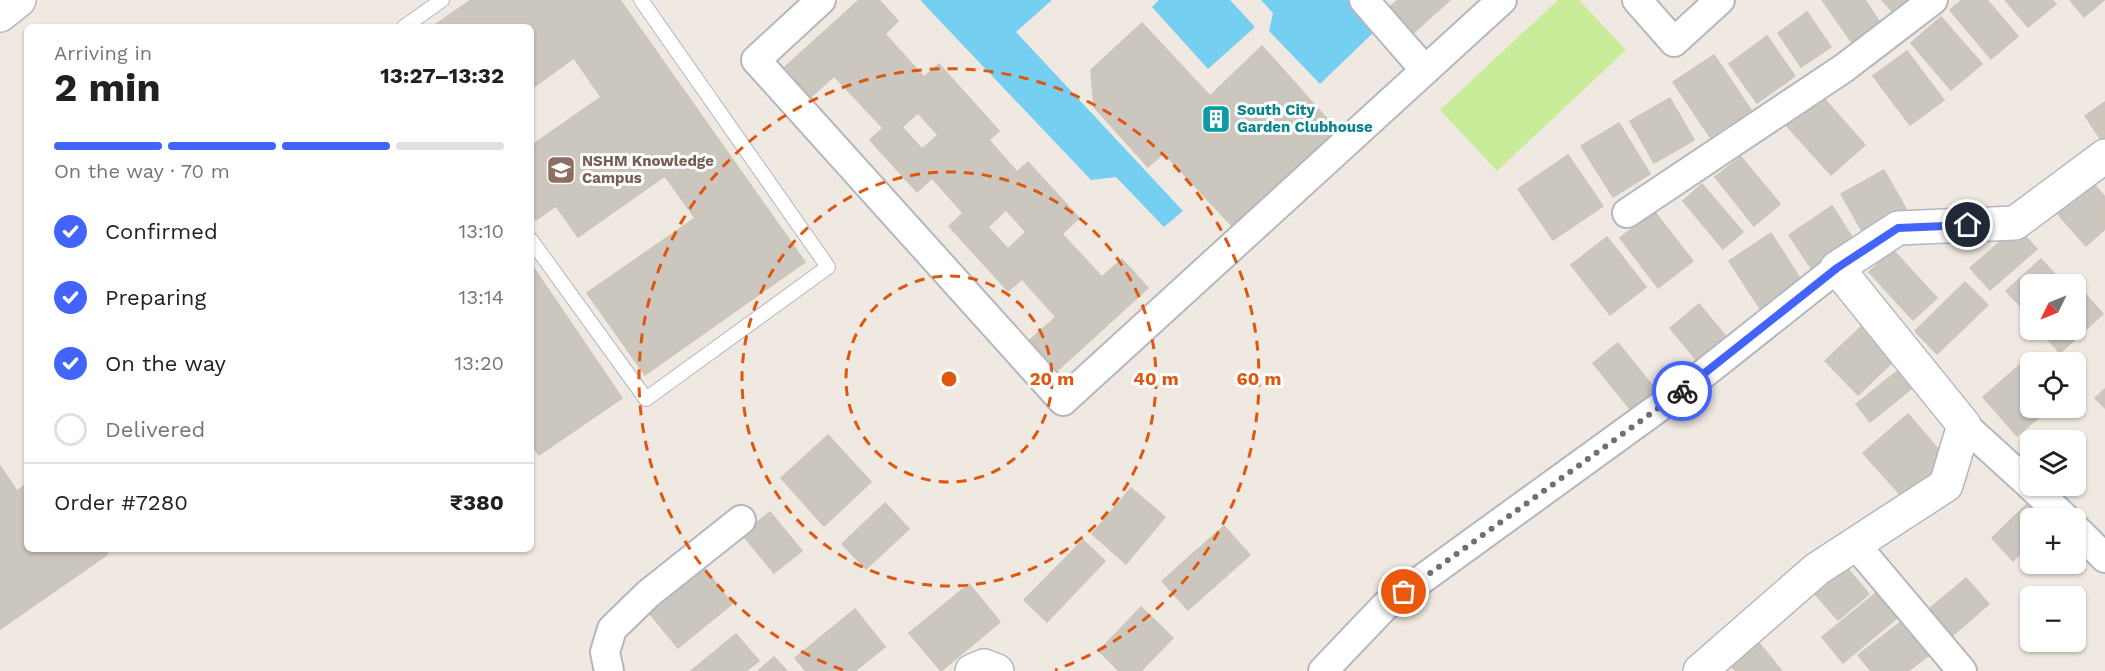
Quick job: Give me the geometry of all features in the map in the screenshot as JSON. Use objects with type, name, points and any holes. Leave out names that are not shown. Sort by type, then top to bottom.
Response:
[{"type":"street","points":[[0,15],[19,0]]},
{"type":"street","points":[[821,0],[756,60],[1063,401],[1502,0]]},
{"type":"street","points":[[1364,0],[1425,70]]},
{"type":"street","points":[[1637,0],[1674,42],[1720,0]]},
{"type":"street","points":[[1627,213],[1844,68],[1933,0]]},
{"type":"street","points":[[1323,671],[1385,606],[1687,387],[1837,268],[1898,228],[2015,223],[2105,156]]},
{"type":"street","points":[[1837,268],[1964,425],[2020,476]]},
{"type":"street","points":[[1706,669],[1817,569],[1946,485],[1964,425]]},
{"type":"street","points":[[2042,496],[2054,508]]},
{"type":"street","points":[[609,671],[604,652],[612,629],[648,594],[741,520]]},
{"type":"street","points":[[2086,540],[2105,558]]},
{"type":"street","points":[[1856,544],[1962,671]]},
{"type":"street","points":[[972,671],[984,666],[997,671]]},
{"type":"lane","points":[[408,24],[442,0]]},
{"type":"lane","points":[[534,244],[646,399],[828,267],[641,0]]},
{"type":"green space","points":[[1558,0],[1579,0],[1626,50],[1497,171],[1440,110]]},
{"type":"water","points":[[922,0],[1052,0],[1016,32],[1183,211],[1164,227],[1116,177],[1091,180]]},
{"type":"water","points":[[1159,0],[1230,0],[1255,27],[1208,69],[1152,7]]},
{"type":"water","points":[[1261,0],[1348,0],[1375,31],[1320,84],[1269,31],[1273,13]]},
{"type":"building","points":[[471,0],[620,0],[805,262],[645,375],[587,293],[695,218],[665,176],[578,237],[556,206],[536,220],[534,218],[534,144],[601,97],[574,58],[534,87],[534,24],[436,24]]},
{"type":"building","points":[[859,0],[879,0],[898,21],[885,34],[924,77],[939,64],[999,131],[989,140],[1017,172],[1028,162],[1079,218],[1062,234],[1102,277],[1122,259],[1148,288],[1058,370],[1030,340],[1056,317],[1022,279],[1008,291],[949,226],[963,213],[932,178],[917,192],[870,140],[883,128],[834,76],[811,97],[785,67]],"holes":[[[918,113],[938,135],[922,149],[902,127]],[[1006,210],[1026,232],[1008,249],[988,227]]]},
{"type":"building","points":[[1398,0],[1450,0],[1410,36],[1386,10]]},
{"type":"building","points":[[1822,0],[1865,0],[1881,24],[1853,44]]},
{"type":"building","points":[[1882,0],[1907,0],[1893,12]]},
{"type":"building","points":[[1962,0],[1987,0],[2018,36],[1991,59],[1950,10]]},
{"type":"building","points":[[2005,0],[2052,0],[2056,4],[2028,27]]},
{"type":"building","points":[[2070,0],[2104,0],[2084,17]]},
{"type":"building","points":[[1807,12],[1831,47],[1801,67],[1778,33]]},
{"type":"building","points":[[1941,17],[1982,64],[1951,90],[1911,43]]},
{"type":"building","name":"South City Garden Clubhouse","points":[[1142,23],[1210,96],[1262,46],[1337,130],[1232,226],[1164,153],[1148,167],[1094,107],[1091,70]]},
{"type":"building","points":[[1767,36],[1795,76],[1757,103],[1729,64]]},
{"type":"building","points":[[1907,51],[1944,100],[1910,125],[1873,76]]},
{"type":"building","points":[[1714,55],[1751,110],[1710,137],[1673,82]]},
{"type":"building","points":[[1820,94],[1865,145],[1831,175],[1786,125]]},
{"type":"building","points":[[1670,98],[1694,140],[1654,163],[1630,121]]},
{"type":"building","points":[[2105,102],[2105,138],[2102,141],[2085,116]]},
{"type":"building","points":[[1619,123],[1650,174],[1613,197],[1581,146]]},
{"type":"building","points":[[1568,155],[1603,206],[1553,240],[1518,189]]},
{"type":"building","points":[[1741,157],[1780,204],[1754,226],[1715,177]]},
{"type":"building","points":[[1884,170],[1909,214],[1866,238],[1841,194]]},
{"type":"building","points":[[2091,181],[2105,197],[2105,229],[2086,246],[2056,212]]},
{"type":"building","points":[[1702,184],[1743,232],[1723,249],[1683,201]]},
{"type":"building","points":[[1832,206],[1856,243],[1813,271],[1789,235]]},
{"type":"building","points":[[1654,211],[1693,261],[1658,288],[1620,238]]},
{"type":"building","points":[[2017,227],[2037,249],[1990,290],[1970,268]]},
{"type":"building","points":[[1771,233],[1805,286],[1763,313],[1729,261]]},
{"type":"building","points":[[1607,237],[1646,287],[1610,315],[1571,265]]},
{"type":"building","points":[[1893,250],[1937,298],[1913,320],[1869,272]]},
{"type":"building","points":[[2041,259],[2055,274],[2025,274]]},
{"type":"building","points":[[534,268],[622,398],[539,455],[534,448]]},
{"type":"building","points":[[2020,278],[2020,306],[2006,291]]},
{"type":"building","points":[[1965,282],[1988,305],[1937,354],[1915,331]]},
{"type":"building","points":[[2086,295],[2103,314],[2086,329]]},
{"type":"building","points":[[1699,304],[1733,345],[1704,369],[1670,328]]},
{"type":"building","points":[[1868,320],[1901,354],[1858,395],[1825,361]]},
{"type":"building","points":[[2048,340],[2074,340],[2061,352]]},
{"type":"building","points":[[1618,343],[1663,399],[1638,419],[1593,363]]},
{"type":"building","points":[[1911,360],[1925,378],[1870,422],[1856,404]]},
{"type":"building","points":[[2020,365],[2020,418],[2038,418],[2024,430],[2020,430],[2017,436],[1983,397]]},
{"type":"building","points":[[2105,389],[2105,408],[2095,398]]},
{"type":"building","points":[[1908,414],[1950,463],[1906,501],[1863,453]]},
{"type":"building","points":[[828,435],[871,482],[824,526],[781,478]]},
{"type":"building","points":[[0,466],[17,491],[24,486],[24,552],[106,552],[108,554],[0,629]]},
{"type":"building","points":[[1131,488],[1165,517],[1126,564],[1092,534]]},
{"type":"building","points":[[2030,501],[2037,508],[2023,508]]},
{"type":"building","points":[[885,503],[909,529],[866,569],[842,544]]},
{"type":"building","points":[[2020,511],[2020,554],[2013,561],[1992,538]]},
{"type":"building","points":[[770,512],[802,551],[774,573],[742,534]]},
{"type":"building","points":[[1224,526],[1250,555],[1188,610],[1162,581]]},
{"type":"building","points":[[1083,540],[1105,561],[1047,622],[1024,600]]},
{"type":"building","points":[[698,560],[732,604],[678,648],[643,605]]},
{"type":"building","points":[[1846,567],[1869,594],[1838,620],[1815,594]]},
{"type":"building","points":[[1966,578],[1989,604],[1952,636],[1929,609]]},
{"type":"building","points":[[1888,583],[1909,608],[1843,663],[1822,637]]},
{"type":"building","points":[[969,584],[1000,622],[941,671],[909,633]]},
{"type":"building","points":[[1141,607],[1173,638],[1141,671],[1119,671],[1099,651]]},
{"type":"building","points":[[855,609],[885,647],[855,671],[806,671],[795,658]]},
{"type":"building","points":[[1902,621],[1929,655],[1908,671],[1871,671],[1858,655]]},
{"type":"building","points":[[736,634],[759,661],[746,671],[691,671]]},
{"type":"building","points":[[1759,643],[1782,671],[1736,671],[1731,666]]},
{"type":"building","points":[[774,657],[787,671],[758,671]]},
{"type":"way so far","points":[[1404,592],[1682,391]]},
{"type":"place","name":"South City Garden Clubhouse","points":[[1216,119]]},
{"type":"place","name":"NSHM Knowledge Campus","points":[[561,170]]},
{"type":"route","points":[[1682,391],[1837,268],[1898,228],[1968,225]]}]
